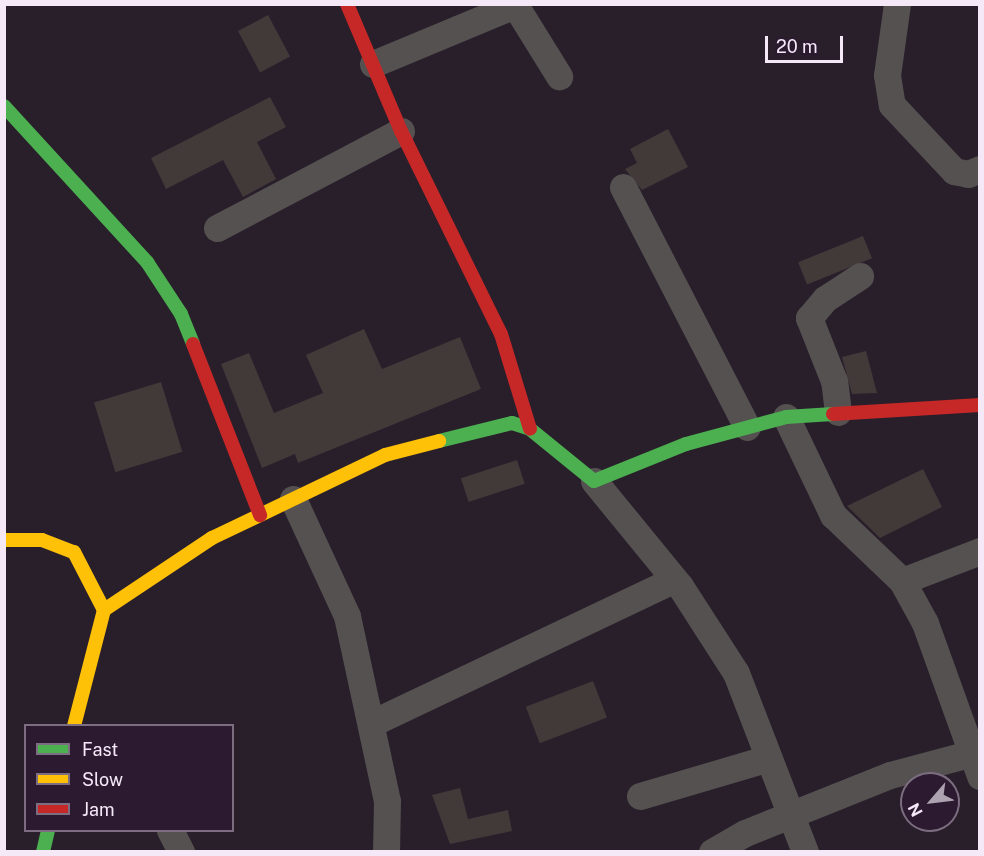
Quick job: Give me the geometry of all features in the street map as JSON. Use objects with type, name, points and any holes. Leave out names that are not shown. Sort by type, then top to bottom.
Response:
[{"type":"street","points":[[347,4],[401,131],[501,334],[530,429]]},
{"type":"street","points":[[897,4],[887,75],[892,105],[954,171],[968,174],[980,169]]},
{"type":"street","points":[[373,64],[515,5],[559,76]]},
{"type":"street","points":[[4,106],[147,262],[181,314],[260,515]]},
{"type":"street","points":[[217,228],[401,131]]},
{"type":"street","points":[[623,187],[747,427]]},
{"type":"street","points":[[838,412],[834,381],[809,318],[825,299],[860,276]]},
{"type":"street","points":[[594,482],[686,444],[786,417],[980,405]]},
{"type":"street","points":[[712,852],[890,775],[977,760],[925,623],[902,581],[833,515],[786,417]]},
{"type":"street","points":[[104,610],[212,538],[385,455],[512,423],[530,429],[594,482],[673,580],[736,674],[766,759],[805,852]]},
{"type":"street","points":[[293,499],[347,616],[372,723],[387,801],[386,852]]},
{"type":"street","points":[[4,540],[42,540],[74,552],[104,610],[82,721]]},
{"type":"street","points":[[902,581],[980,551]]},
{"type":"street","points":[[372,723],[673,580]]},
{"type":"street","points":[[640,796],[766,759]]},
{"type":"street","points":[[43,852],[48,832]]},
{"type":"street","points":[[171,832],[181,852]]},
{"type":"building","points":[[268,15],[290,56],[260,72],[238,31]]},
{"type":"building","points":[[270,97],[286,127],[257,142],[276,179],[243,197],[223,160],[166,189],[151,158]]},
{"type":"building","points":[[668,129],[688,167],[642,190],[625,169],[637,163],[630,149]]},
{"type":"building","points":[[863,236],[872,258],[807,284],[798,262]]},
{"type":"building","points":[[364,329],[382,369],[460,337],[481,389],[298,463],[295,454],[262,468],[221,364],[249,353],[274,413],[323,393],[306,355]]},
{"type":"building","points":[[866,351],[877,393],[852,394],[842,357]]},
{"type":"building","points":[[161,382],[182,452],[115,472],[94,402]]},
{"type":"building","points":[[517,460],[525,484],[469,502],[461,478]]},
{"type":"building","points":[[923,469],[942,507],[880,538],[847,506]]},
{"type":"building","points":[[593,681],[607,717],[540,743],[526,707]]},
{"type":"building","points":[[460,788],[468,819],[508,810],[512,831],[450,844],[432,795]]},
{"type":"traffic: fast","points":[[4,106],[147,262],[181,314],[193,344]]},
{"type":"traffic: fast","points":[[439,441],[512,423],[530,429],[594,481],[686,444],[786,417],[833,414]]},
{"type":"traffic: fast","points":[[43,852],[48,832]]},
{"type":"traffic: slow","points":[[75,724],[104,610],[212,538],[385,455],[439,441]]},
{"type":"traffic: slow","points":[[4,540],[42,540],[74,552],[104,610]]},
{"type":"traffic: jam","points":[[347,4],[401,131],[501,334],[530,429]]},
{"type":"traffic: jam","points":[[193,344],[260,515]]},
{"type":"traffic: jam","points":[[833,414],[980,405]]}]
